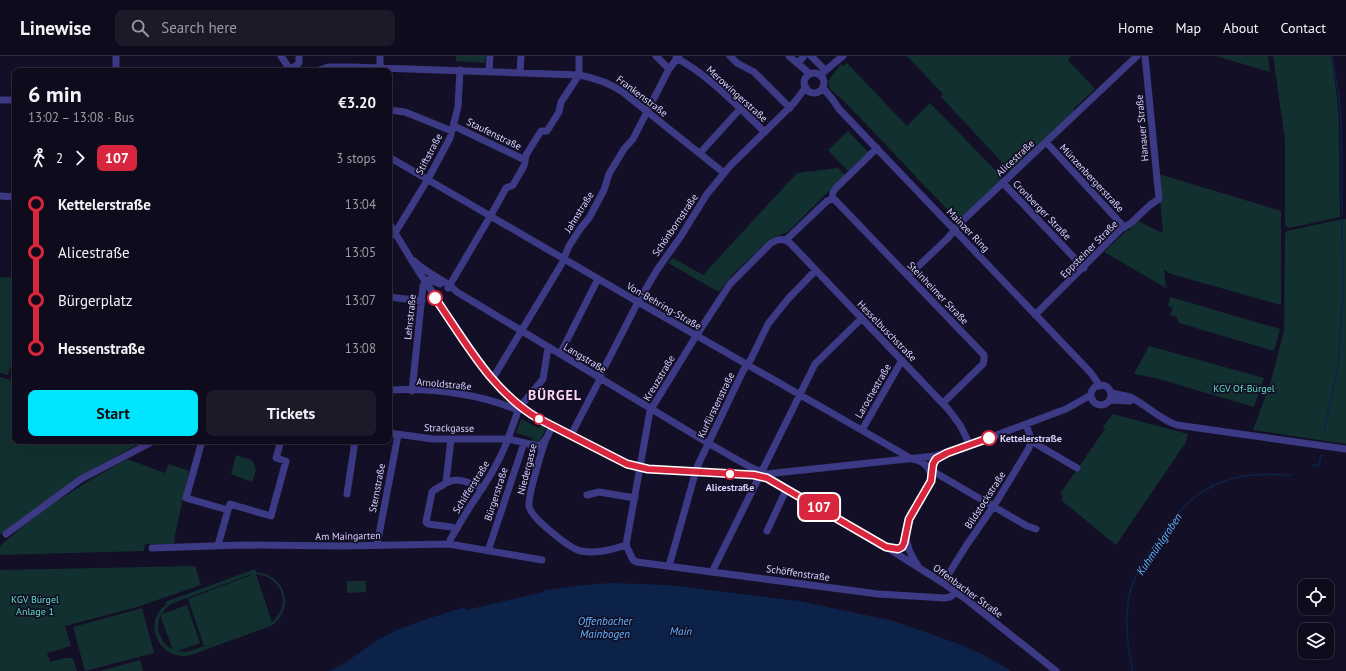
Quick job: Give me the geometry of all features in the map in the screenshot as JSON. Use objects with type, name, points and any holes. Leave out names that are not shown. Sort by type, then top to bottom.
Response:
[{"type":"street","points":[[116,56],[116,68]]},
{"type":"street","points":[[281,56],[290,68]]},
{"type":"street","points":[[293,68],[299,63],[299,56]]},
{"type":"street","points":[[380,56],[380,68]]},
{"type":"street","points":[[489,71],[490,56]]},
{"type":"street","points":[[520,72],[521,56]]},
{"type":"street","points":[[448,286],[506,188],[513,185],[524,166],[526,155],[542,131],[547,131],[559,112],[561,102],[579,75],[578,56]]},
{"type":"street","points":[[656,56],[669,69]]},
{"type":"street","points":[[730,56],[737,63],[754,72],[792,105]]},
{"type":"street","points":[[804,56],[793,60],[817,86]]},
{"type":"street","points":[[812,56],[823,68]]},
{"type":"street","name":"Alicestraße","points":[[908,276],[948,238],[954,230],[1137,56]]},
{"type":"street","name":"Hanauer Straße","points":[[1145,56],[1159,199]]},
{"type":"street","name":"Jahnstraße","points":[[493,378],[564,259],[580,229],[589,218],[604,190],[607,178],[624,149],[633,139],[669,69],[678,57]]},
{"type":"street","name":"Merowingerstraße","points":[[678,57],[711,82],[765,132]]},
{"type":"street","name":"Schönbornstraße","points":[[571,435],[638,302],[658,267],[684,232],[703,200],[724,173],[792,105],[817,86],[841,57]]},
{"type":"street","name":"Frankenstraße","points":[[325,68],[345,68]]},
{"type":"street","name":"Frankenstraße","points":[[392,70],[520,72],[579,75],[598,79],[610,84],[724,173]]},
{"type":"street","name":"Stiftstraße","points":[[392,235],[428,179],[447,144],[453,128],[459,103],[460,70]]},
{"type":"street","points":[[808,76],[817,74],[817,86]]},
{"type":"street","name":"Mainzer Ring","points":[[817,86],[833,100],[839,109],[1091,372],[1095,393]]},
{"type":"street","points":[[0,100],[12,100]]},
{"type":"street","points":[[700,153],[740,109]]},
{"type":"street","name":"Staufenstraße","points":[[392,110],[404,112],[453,128],[525,160]]},
{"type":"street","name":"Münzenbergerstraße","points":[[1046,142],[1124,227]]},
{"type":"street","points":[[784,240],[827,201],[832,199],[833,192],[836,188],[877,148]]},
{"type":"street","name":"Von-Behring-Straße","points":[[392,158],[696,336],[912,459],[923,462],[931,470],[1027,526],[1036,529]]},
{"type":"street","name":"Cronberger Straße","points":[[1003,183],[1084,268]]},
{"type":"street","points":[[0,196],[12,197]]},
{"type":"street","name":"Steinheimer Straße","points":[[832,199],[840,205],[983,354],[983,364],[942,403]]},
{"type":"street","name":"Eppsteiner Straße","points":[[1035,315],[1124,227],[1131,223],[1150,205],[1159,199]]},
{"type":"street","points":[[392,235],[406,250],[425,282],[475,356],[502,390],[519,408],[543,379],[548,348]]},
{"type":"street","name":"Hesselbuschstraße","points":[[784,240],[902,360],[942,403],[960,425],[970,445]]},
{"type":"street","name":"Kreuzstraße","points":[[626,545],[652,409],[696,336],[734,278],[771,243],[784,240]]},
{"type":"street","name":"Langstraße","points":[[406,250],[418,265],[457,292],[761,475]]},
{"type":"street","name":"Kurfürstenstraße","points":[[669,566],[695,472],[743,371],[765,328],[788,299],[815,271]]},
{"type":"street","points":[[560,354],[598,279]]},
{"type":"street","name":"Lehrstraße","points":[[412,390],[423,288],[425,282],[433,280],[448,286]]},
{"type":"street","points":[[392,297],[422,301]]},
{"type":"street","points":[[712,572],[816,362],[861,319]]},
{"type":"street","name":"Larochestraße","points":[[862,430],[902,360]]},
{"type":"street","points":[[761,475],[930,457],[947,453],[1066,409],[1105,386],[1111,392],[1129,397],[1158,416],[1177,425],[1346,449]]},
{"type":"street","name":"Arnoldstraße","points":[[392,390],[460,393],[519,408]]},
{"type":"street","points":[[1110,400],[1111,392]]},
{"type":"street","points":[[1095,393],[1102,405],[1110,400],[1137,401]]},
{"type":"street","name":"Offenbacher Straße","points":[[519,408],[627,464],[640,468],[761,475],[773,480],[886,547],[943,583],[1056,671]]},
{"type":"street","name":"Schifferstraße","points":[[449,544],[471,504],[483,488],[500,460],[519,408]]},
{"type":"street","points":[[1026,424],[1031,441],[1077,468]]},
{"type":"street","name":"Niedergasse","points":[[552,426],[545,440],[529,501],[529,507],[532,513],[553,534],[580,551],[604,552],[626,545]]},
{"type":"street","name":"Strackgasse","points":[[392,434],[433,439],[508,439],[538,446],[542,445],[545,440]]},
{"type":"street","name":"Sternstraße","points":[[377,545],[398,435]]},
{"type":"street","points":[[446,482],[451,439]]},
{"type":"street","name":"Bildstockstraße","points":[[943,583],[966,546],[994,507],[1029,448],[1031,441]]},
{"type":"street","name":"Bürgerstraße","points":[[488,550],[524,443]]},
{"type":"street","points":[[6,534],[81,479],[148,444]]},
{"type":"street","points":[[201,444],[186,498],[228,510]]},
{"type":"street","points":[[218,545],[230,504],[271,516],[286,461],[276,458],[280,444]]},
{"type":"street","points":[[347,494],[355,444]]},
{"type":"street","points":[[886,547],[895,549],[900,548],[904,543],[907,525],[911,514],[931,481],[931,470],[933,464],[936,459],[947,453]]},
{"type":"street","points":[[744,464],[748,469],[747,473],[744,475]]},
{"type":"street","points":[[767,531],[786,488],[783,482],[784,476],[799,472]]},
{"type":"street","points":[[457,529],[428,524],[426,522],[432,492],[446,482],[456,480],[483,488]]},
{"type":"street","points":[[587,495],[598,492],[635,498]]},
{"type":"street","points":[[906,536],[909,552],[919,568]]},
{"type":"street","name":"Am Maingarten","points":[[152,548],[218,545],[449,544],[542,560]]},
{"type":"street","name":"Schöffenstraße","points":[[626,545],[635,561],[669,566],[886,595],[945,598],[952,596],[956,592]]},
{"type":"green space","points":[[456,56],[486,56],[485,63],[456,61]]},
{"type":"green space","points":[[907,56],[1071,56],[1068,60],[1095,89],[1073,109],[1075,112],[1011,172],[941,97],[943,94]]},
{"type":"green space","points":[[1216,56],[1268,56],[1270,72]]},
{"type":"green space","points":[[1273,56],[1331,56],[1337,96],[1339,124],[1340,217],[1289,228],[1285,226],[1285,140]]},
{"type":"green space","points":[[847,63],[907,126],[930,103],[1004,179],[958,221],[845,102],[830,89],[828,81],[841,64],[843,66]]},
{"type":"green space","points":[[848,131],[868,152],[848,171],[828,150]]},
{"type":"green space","points":[[838,168],[845,175],[788,232],[772,238],[767,242],[732,275],[719,292],[668,263],[673,258],[703,275],[797,173]]},
{"type":"green space","points":[[1162,175],[1281,211],[1281,305],[1171,274],[1164,270],[1166,288],[1104,252],[1138,221],[1163,233],[1158,176]]},
{"type":"green space","points":[[1346,219],[1346,444],[1253,430],[1271,381],[1284,330],[1285,233],[1287,231]]},
{"type":"green space","points":[[0,277],[12,278],[12,361],[8,375],[0,373]]},
{"type":"green space","points":[[1170,297],[1280,329],[1274,351],[1179,323],[1177,317],[1170,315],[1173,308],[1168,306]]},
{"type":"green space","name":"KGV Of-Bürgel","points":[[1149,346],[1264,378],[1254,407],[1159,379],[1134,374]]},
{"type":"green space","points":[[0,377],[12,380],[12,444],[137,444],[79,477],[0,535]]},
{"type":"green space","points":[[1113,414],[1188,434],[1186,442],[1116,545],[1061,500],[1063,496],[1060,494],[1105,429],[1103,427]]},
{"type":"green space","points":[[521,419],[539,428],[541,425],[546,428],[540,440],[536,442],[532,441],[533,438],[516,433]]},
{"type":"green space","points":[[236,455],[252,460],[256,470],[252,482],[231,474]]},
{"type":"green space","points":[[127,459],[165,473],[169,464],[189,471],[174,544],[145,544],[144,551],[0,555],[0,546],[30,521],[77,488]]},
{"type":"green space","name":"KGV Bürgel Anlage 1","points":[[195,566],[201,585],[137,607],[65,626],[71,646],[47,653],[50,662],[64,658],[73,658],[77,671],[0,671],[0,570]]},
{"type":"green space","points":[[255,569],[256,572],[266,574],[275,579],[281,586],[285,602],[279,619],[271,626],[197,653],[179,656],[169,652],[162,646],[155,632],[155,621],[160,610],[166,605],[165,602]],"holes":[[[254,574],[188,599],[204,646],[271,623],[187,652],[177,651],[200,643],[187,605],[162,614],[161,618],[173,650],[164,643],[158,631],[159,618],[166,608],[171,604]],[[256,574],[265,576],[272,580],[281,592],[283,600],[282,607],[272,622]]]},
{"type":"green space","points":[[347,581],[366,581],[366,592],[347,593]]},
{"type":"green space","points":[[142,608],[154,653],[85,671],[73,627]]},
{"type":"green space","points":[[140,660],[143,671],[100,671]]},
{"type":"water","name":"Offenbacher Mainbogen","points":[[613,583],[668,585],[799,601],[894,621],[982,654],[1011,671],[329,671],[388,634],[421,621],[465,607],[466,610],[544,592],[544,590]]},
{"type":"waterway","name":"Kuhmühlgraben","points":[[1332,56],[1339,96],[1341,124],[1342,214]]},
{"type":"waterway","name":"Kuhmühlgraben","points":[[1324,431],[1338,366],[1343,296],[1342,221]]},
{"type":"waterway","name":"Kuhmühlgraben","points":[[1313,465],[1319,466],[1321,455]]},
{"type":"waterway","name":"Kuhmühlgraben","points":[[1133,671],[1127,632],[1127,612],[1130,592],[1140,568],[1163,531],[1181,509],[1190,501],[1201,493],[1222,482],[1251,475],[1291,475]]},
{"type":"bus line","name":"107","points":[[435,298],[475,356],[502,390],[526,411],[539,419],[635,467],[754,475],[773,480],[886,547],[893,549],[902,547],[904,543],[909,519],[931,481],[933,464],[935,460],[947,453],[989,438]]},
{"type":"place","name":"Kettelerstraße","points":[[989,438]]},
{"type":"place","name":"Alicestraße","points":[[730,474]]},
{"type":"district","name":"BÜRGEL","points":[[555,395]]},
{"type":"water label","name":"Main","points":[[681,631]]}]
